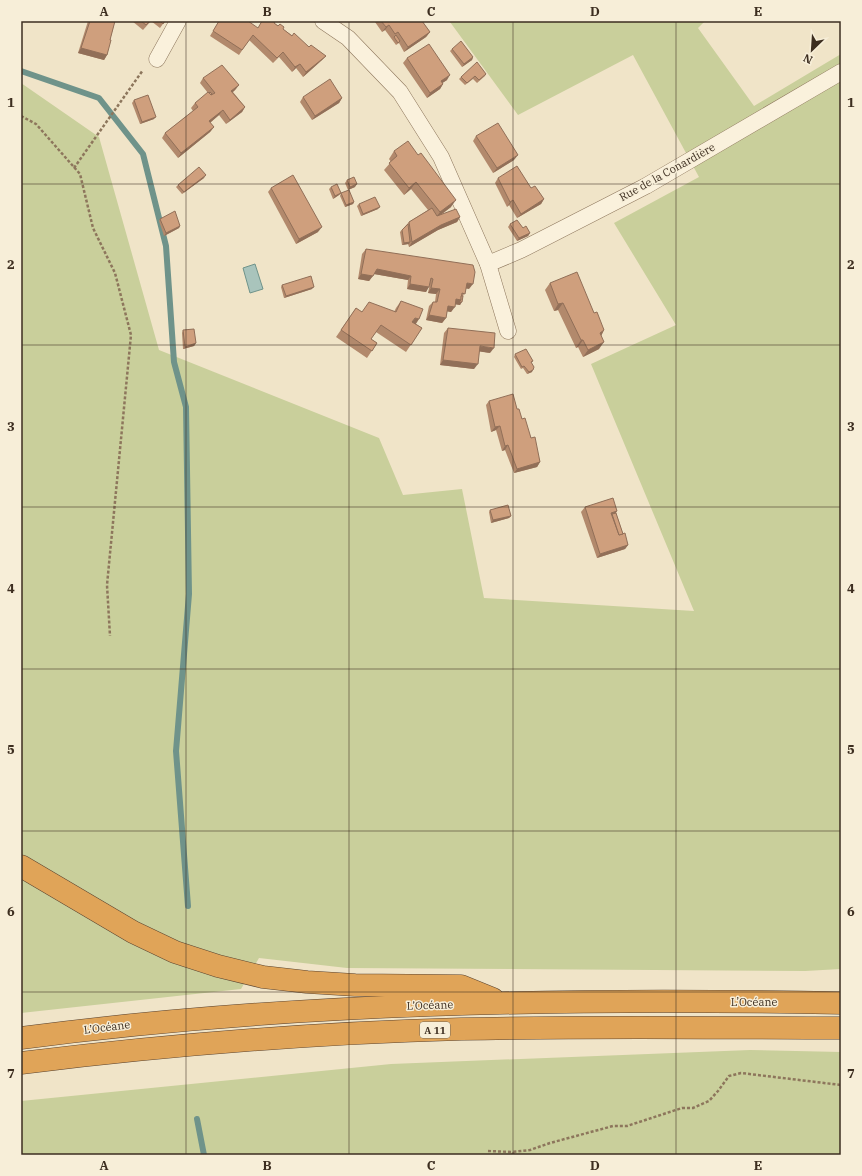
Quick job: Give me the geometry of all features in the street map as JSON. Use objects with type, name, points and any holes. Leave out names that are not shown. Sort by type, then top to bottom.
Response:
[{"type":"highway","points":[[21,866],[133,932],[175,952],[218,966],[263,977],[307,982],[355,985],[461,986],[502,1002]]},
{"type":"highway","name":"L’Océane","points":[[21,1038],[132,1024],[247,1014],[385,1006],[502,1002],[841,1002]]},
{"type":"highway","name":"A 11","points":[[21,1063],[233,1041],[388,1032],[540,1028],[841,1028]]},
{"type":"highway","points":[[21,1079],[52,1059]]},
{"type":"street","points":[[157,59],[178,21]]},
{"type":"street","points":[[323,21],[348,38],[400,92],[441,157],[488,264],[508,331]]},
{"type":"street","name":"Rue de la Conardière","points":[[488,264],[521,250],[646,186],[841,72]]},
{"type":"path","points":[[74,168],[140,75],[150,56],[157,59]]},
{"type":"path","points":[[21,116],[36,124],[80,174],[93,228],[115,273],[131,335],[107,585],[110,636]]},
{"type":"path","points":[[488,1151],[513,1154],[613,1126],[627,1126],[682,1108],[693,1108],[709,1100],[729,1076],[741,1073],[841,1085]]},
{"type":"green space","points":[[705,21],[698,28],[754,106],[841,54],[841,969],[805,971],[347,968],[259,958],[241,989],[21,1013],[21,83],[99,137],[159,350],[379,438],[403,495],[462,489],[484,598],[694,611],[591,364],[676,325],[614,223],[699,177],[633,55],[518,115],[450,22]]},
{"type":"green space","points":[[750,1050],[841,1052],[841,1155],[21,1155],[21,1101],[391,1064]]},
{"type":"water","points":[[255,264],[263,289],[250,293],[243,268]]},
{"type":"building","points":[[90,21],[115,21],[107,55],[81,48]]},
{"type":"building","points":[[141,21],[150,21],[146,25]]},
{"type":"building","points":[[219,21],[248,21],[258,28],[262,21],[275,21],[274,23],[278,26],[280,24],[284,27],[283,29],[292,36],[294,33],[309,47],[311,45],[326,56],[306,72],[300,64],[295,67],[283,52],[277,58],[253,35],[242,50],[213,31]]},
{"type":"building","points":[[381,21],[422,21],[430,32],[408,47],[398,32],[395,34],[389,25],[386,27]]},
{"type":"building","points":[[396,35],[400,41],[398,43],[394,37]]},
{"type":"building","points":[[461,41],[473,57],[464,64],[452,49]]},
{"type":"building","points":[[429,44],[450,75],[441,81],[443,84],[430,93],[407,58]]},
{"type":"building","points":[[477,62],[486,74],[479,80],[475,76],[467,83],[461,77]]},
{"type":"building","points":[[222,65],[239,85],[231,91],[245,107],[230,120],[223,110],[209,121],[214,127],[181,153],[165,133],[198,107],[195,103],[208,92],[211,95],[215,93],[203,78]]},
{"type":"building","points":[[330,79],[342,98],[315,116],[303,97]]},
{"type":"building","points":[[148,95],[156,117],[142,122],[134,100]]},
{"type":"building","points":[[498,123],[518,155],[497,168],[476,136]]},
{"type":"building","points":[[408,141],[418,155],[421,153],[456,200],[440,212],[416,182],[409,188],[389,163],[397,156],[394,151]]},
{"type":"building","points":[[517,166],[531,188],[535,186],[544,199],[521,214],[513,200],[510,202],[498,178]]},
{"type":"building","points":[[199,167],[206,175],[184,192],[178,185]]},
{"type":"building","points":[[293,175],[322,227],[299,239],[271,188]]},
{"type":"building","points":[[354,177],[357,184],[350,187],[347,180]]},
{"type":"building","points":[[337,184],[341,193],[335,196],[331,187]]},
{"type":"building","points":[[349,190],[354,202],[346,205],[341,193]]},
{"type":"building","points":[[375,197],[380,207],[363,214],[359,204]]},
{"type":"building","points":[[432,208],[437,216],[456,209],[460,217],[441,225],[412,242],[409,222]]},
{"type":"building","points":[[175,211],[180,226],[166,233],[160,219]]},
{"type":"building","points":[[517,220],[523,228],[526,226],[530,233],[519,238],[510,224]]},
{"type":"building","points":[[408,224],[410,242],[404,243],[402,230]]},
{"type":"building","points":[[366,249],[473,265],[475,272],[473,284],[467,283],[465,294],[462,293],[461,300],[456,299],[455,307],[448,306],[446,318],[429,315],[433,302],[437,302],[440,289],[431,288],[433,279],[431,278],[429,287],[410,284],[411,276],[377,269],[373,276],[361,274]]},
{"type":"building","points":[[577,272],[594,313],[597,312],[604,330],[600,333],[604,342],[588,350],[583,340],[581,340],[563,303],[558,304],[550,283]]},
{"type":"building","points":[[311,276],[314,287],[286,296],[282,285]]},
{"type":"building","points":[[461,296],[463,296],[462,302],[459,302],[461,300]]},
{"type":"building","points":[[401,301],[423,309],[419,319],[415,318],[412,322],[422,328],[411,345],[381,325],[371,339],[377,343],[372,351],[341,330],[356,308],[362,312],[369,302],[396,312]]},
{"type":"building","points":[[448,328],[495,333],[494,348],[480,346],[478,364],[443,360]]},
{"type":"building","points":[[194,329],[196,343],[185,347],[183,330]]},
{"type":"building","points":[[526,349],[533,361],[531,362],[534,367],[533,370],[529,372],[524,366],[522,367],[515,354]]},
{"type":"building","points":[[513,394],[517,409],[519,409],[522,419],[525,418],[531,438],[535,437],[540,462],[517,469],[508,445],[505,446],[500,426],[495,427],[489,401]]},
{"type":"building","points":[[613,498],[617,511],[611,513],[619,535],[625,533],[628,545],[600,554],[585,507]]},
{"type":"building","points":[[508,505],[511,516],[493,520],[490,510]]},
{"type":"building","points":[[616,513],[623,534],[619,535],[612,514]]},
{"type":"waterway","points":[[21,71],[99,98],[143,154],[166,246],[174,362],[186,407],[189,594],[176,751],[188,906]]},
{"type":"waterway","points":[[197,1119],[204,1155]]}]
